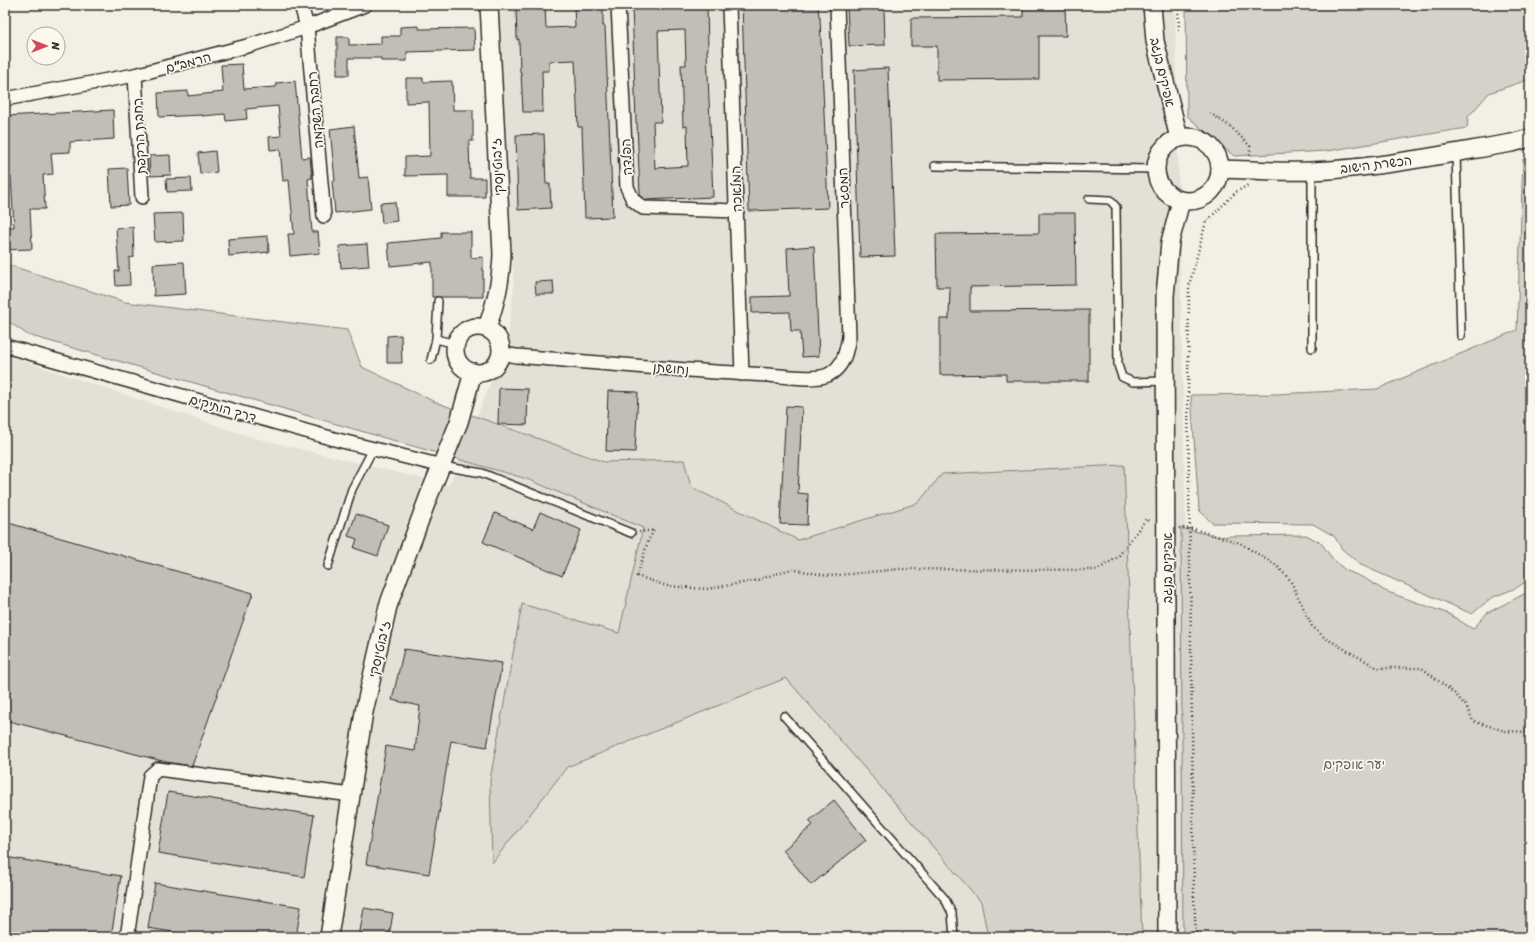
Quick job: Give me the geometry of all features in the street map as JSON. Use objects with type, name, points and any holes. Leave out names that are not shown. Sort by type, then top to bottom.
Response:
[{"type":"street","name":"רחבת השקמה","points":[[301,5],[307,27],[324,216]]},
{"type":"street","name":"הרמב\"ם","points":[[5,99],[135,76],[251,45],[307,27],[365,5]]},
{"type":"street","name":"ז'בוטינסקי","points":[[486,328],[496,302],[500,282],[502,254],[489,5]]},
{"type":"street","name":"הפלדה","points":[[618,5],[627,187],[633,200],[643,208],[737,211]]},
{"type":"street","name":"המלאכה","points":[[729,5],[742,374]]},
{"type":"street","name":"המסגר","points":[[837,5],[849,337],[846,356],[838,368]]},
{"type":"street","name":"אפיקים בנגב","points":[[1152,5],[1155,42],[1180,138]]},
{"type":"street","name":"רחבת הרקפת","points":[[135,76],[142,197]]},
{"type":"street","points":[[1194,137],[1206,142],[1215,151],[1220,169],[1218,181],[1211,192],[1194,201],[1182,201],[1165,192],[1158,181],[1155,169],[1161,151],[1170,142],[1180,138],[1194,137]]},
{"type":"street","name":"הכשרת הישוב","points":[[1220,169],[1312,171],[1369,166],[1530,138]]},
{"type":"street","name":"אפיקים בנגב","points":[[1167,937],[1167,527],[1165,296],[1170,242],[1182,201]]},
{"type":"street","points":[[479,326],[486,328],[497,335],[501,347],[499,359],[491,369],[486,372],[466,370],[461,365],[455,351],[459,337],[464,331],[471,327],[479,326]]},
{"type":"street","name":"דרך הותיקים","points":[[5,346],[334,439],[442,466]]},
{"type":"street","name":"נחושתן","points":[[501,353],[516,356],[742,374],[814,378],[828,375],[838,368]]},
{"type":"street","name":"ז'בוטינסקי","points":[[329,937],[364,712],[388,606],[428,498],[459,422],[474,372]]},
{"type":"street","points":[[131,937],[128,931],[150,776],[158,770],[351,796]]},
{"type":"lane","points":[[1456,152],[1461,336]]},
{"type":"lane","points":[[935,166],[1155,169]]},
{"type":"lane","points":[[1312,171],[1312,348]]},
{"type":"lane","points":[[1089,198],[1110,200],[1116,207],[1118,365],[1122,377],[1133,382],[1166,380]]},
{"type":"lane","points":[[431,360],[436,339],[438,301]]},
{"type":"lane","points":[[436,339],[456,344]]},
{"type":"lane","points":[[328,566],[352,489],[373,449]]},
{"type":"lane","points":[[442,466],[482,473],[631,533]]},
{"type":"lane","points":[[784,716],[944,899],[952,913],[954,937]]},
{"type":"path","points":[[1178,5],[1179,30]]},
{"type":"path","points":[[1196,937],[1194,896],[1191,529],[1188,398],[1189,286],[1206,222],[1236,192],[1249,185],[1250,146],[1231,127],[1210,113]]},
{"type":"path","points":[[631,533],[654,530],[648,541],[637,576],[667,586],[706,589],[754,581],[791,570],[830,576],[900,569],[1097,570],[1118,557],[1146,519],[1167,527],[1191,529],[1240,543],[1277,566],[1290,580],[1312,626],[1325,638],[1378,668],[1422,668],[1454,694],[1467,707],[1473,721],[1505,731],[1530,732]]},
{"type":"shaded area","points":[[499,5],[1175,5],[1194,937],[5,937],[5,355],[255,438],[449,485],[507,343],[514,285]]},
{"type":"green space","points":[[1186,5],[1530,5],[1530,79],[1489,93],[1468,117],[1467,128],[1327,151],[1234,156],[1187,116]]},
{"type":"green space","points":[[1530,157],[1530,579],[1516,588],[1491,598],[1472,614],[1361,565],[1342,549],[1334,536],[1313,524],[1212,523],[1199,510],[1191,395],[1276,394],[1377,389],[1517,330],[1523,159]]},
{"type":"green space","points":[[5,264],[125,302],[347,330],[362,367],[435,402],[604,462],[684,460],[691,487],[798,540],[918,503],[942,474],[1124,465],[1142,937],[988,937],[981,902],[786,678],[567,767],[492,863],[490,780],[522,604],[619,633],[643,528],[527,479],[28,335],[5,319]]},
{"type":"green space","name":"יער אופקים","points":[[1181,528],[1219,537],[1306,535],[1321,543],[1332,558],[1345,570],[1364,578],[1385,591],[1449,614],[1473,629],[1487,613],[1530,591],[1530,937],[1183,937]]},
{"type":"building","points":[[516,5],[545,5],[546,28],[575,27],[574,5],[603,5],[613,217],[585,218],[582,127],[578,127],[575,60],[549,61],[549,71],[542,71],[543,112],[523,112],[519,39],[517,40]]},
{"type":"building","points":[[632,5],[707,5],[707,50],[713,197],[646,200],[640,195]],"holes":[[[685,30],[686,65],[681,65],[683,127],[687,126],[688,166],[655,168],[653,122],[661,122],[658,31]]]},
{"type":"building","points":[[742,5],[818,5],[820,17],[828,208],[749,211]]},
{"type":"building","points":[[847,5],[884,5],[885,45],[849,46]]},
{"type":"building","points":[[1023,5],[1065,5],[1066,36],[1039,36],[1039,79],[937,80],[937,46],[911,46],[911,18],[1023,17]]},
{"type":"building","points":[[419,26],[419,29],[474,28],[475,50],[407,52],[407,61],[381,61],[381,58],[349,58],[349,75],[337,75],[337,37],[349,37],[349,45],[381,44],[381,36],[400,36],[400,27]]},
{"type":"building","points":[[242,64],[244,89],[276,87],[276,83],[295,81],[302,158],[310,157],[312,178],[308,179],[312,232],[318,232],[320,253],[290,256],[288,234],[294,234],[289,180],[283,181],[280,149],[270,150],[269,137],[281,136],[278,106],[246,109],[247,119],[226,121],[225,114],[159,117],[158,93],[188,91],[188,96],[223,92],[221,65]]},
{"type":"building","points":[[888,68],[895,256],[860,257],[854,70]]},
{"type":"building","points":[[406,78],[423,78],[423,82],[452,81],[453,110],[473,110],[473,141],[469,141],[470,178],[485,178],[485,197],[448,197],[448,175],[405,176],[405,157],[430,156],[429,102],[406,103]]},
{"type":"building","points":[[113,110],[114,139],[70,142],[70,152],[51,153],[53,174],[43,175],[45,209],[30,209],[32,249],[5,250],[5,227],[14,227],[11,177],[5,177],[5,116]]},
{"type":"building","points":[[354,126],[359,178],[368,177],[371,209],[335,213],[332,181],[335,181],[330,129]]},
{"type":"building","points":[[544,134],[546,184],[550,184],[551,208],[518,210],[516,135]]},
{"type":"building","points":[[215,151],[217,172],[200,174],[198,153]]},
{"type":"building","points":[[170,155],[171,175],[150,176],[149,156]]},
{"type":"building","points":[[127,168],[129,205],[111,206],[109,169]]},
{"type":"building","points":[[191,178],[192,191],[167,192],[166,179]]},
{"type":"building","points":[[395,202],[397,221],[382,223],[380,203]]},
{"type":"building","points":[[183,213],[184,241],[155,242],[153,214]]},
{"type":"building","points":[[1039,213],[1075,213],[1076,285],[970,287],[970,311],[1089,310],[1089,381],[1006,381],[1006,374],[940,375],[940,319],[949,319],[950,287],[937,287],[936,234],[1039,233]]},
{"type":"building","points":[[133,227],[134,257],[129,258],[130,285],[116,286],[115,271],[119,271],[116,228]]},
{"type":"building","points":[[441,232],[471,232],[471,258],[483,257],[483,297],[432,297],[432,262],[390,266],[388,243],[441,238]]},
{"type":"building","points":[[268,236],[269,252],[229,256],[228,239]]},
{"type":"building","points":[[367,244],[369,266],[341,268],[339,246]]},
{"type":"building","points":[[814,246],[819,356],[802,357],[800,331],[791,331],[790,312],[752,313],[752,297],[789,296],[787,248]]},
{"type":"building","points":[[184,262],[186,294],[154,296],[153,264]]},
{"type":"building","points":[[553,281],[554,294],[536,294],[535,282]]},
{"type":"building","points":[[401,335],[402,363],[387,363],[387,336]]},
{"type":"building","points":[[499,388],[528,389],[527,425],[498,424]]},
{"type":"building","points":[[608,391],[638,392],[635,452],[606,451]]},
{"type":"building","points":[[786,406],[802,407],[798,493],[808,494],[807,525],[780,524]]},
{"type":"building","points":[[540,512],[581,530],[562,576],[483,542],[495,513],[533,529]]},
{"type":"building","points":[[356,514],[388,525],[378,556],[354,548],[357,539],[348,536]]},
{"type":"building","points":[[5,522],[253,593],[192,766],[166,762],[5,720]]},
{"type":"building","points":[[404,649],[502,663],[487,747],[451,741],[429,874],[366,864],[386,746],[415,751],[420,706],[392,700]]},
{"type":"building","points":[[168,792],[314,815],[304,877],[158,853]]},
{"type":"building","points":[[834,800],[866,840],[811,885],[783,850],[813,825],[809,821]]},
{"type":"building","points":[[5,857],[121,876],[111,937],[38,937],[5,932]]},
{"type":"building","points":[[155,883],[301,907],[296,937],[202,937],[148,928]]},
{"type":"building","points":[[364,908],[393,913],[389,937],[359,937]]}]
